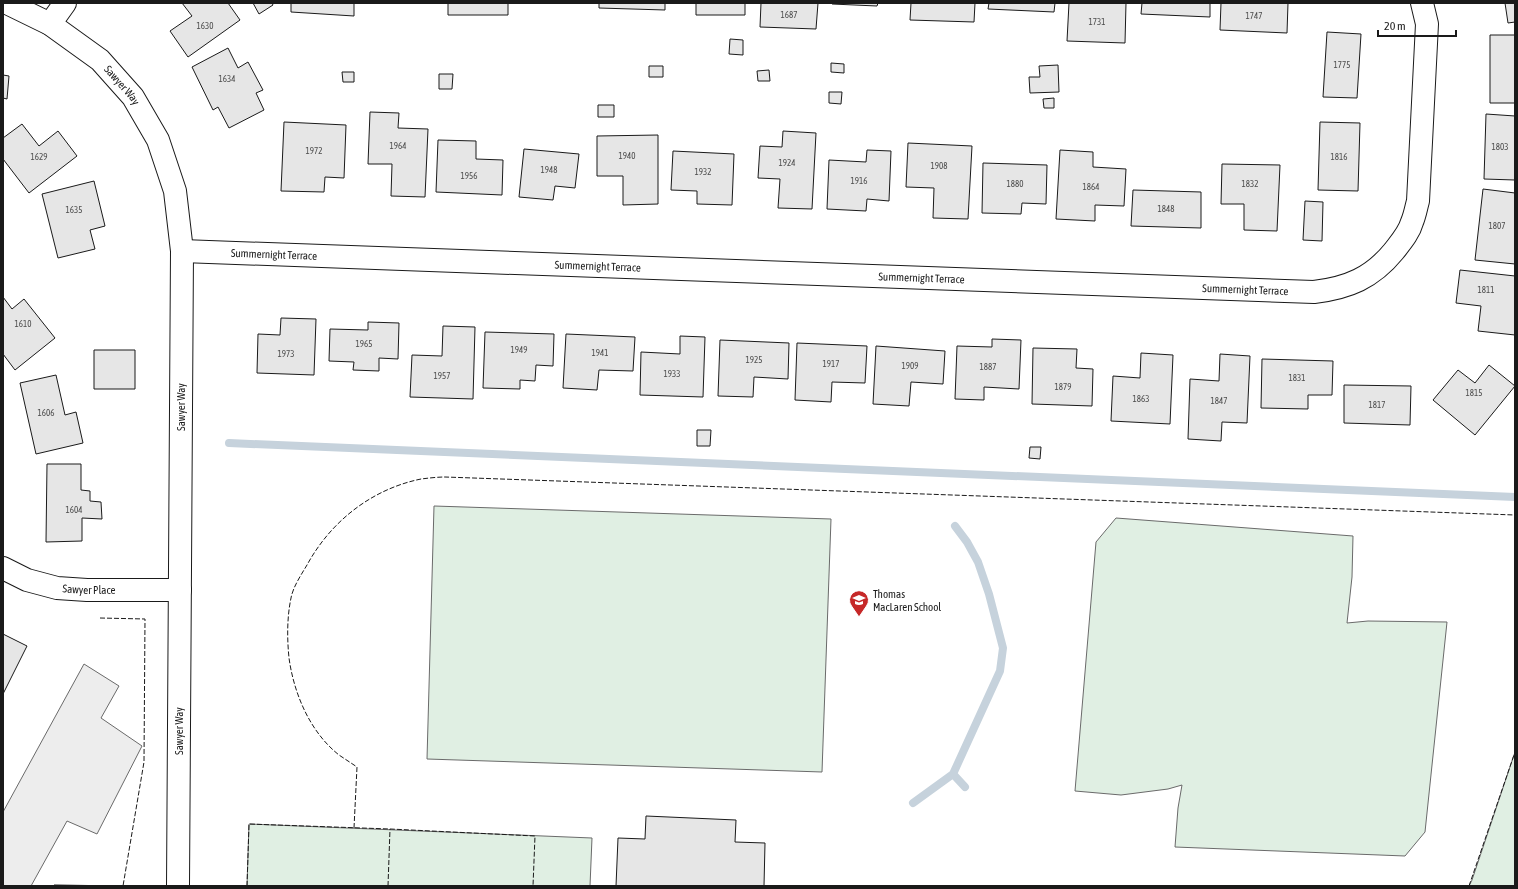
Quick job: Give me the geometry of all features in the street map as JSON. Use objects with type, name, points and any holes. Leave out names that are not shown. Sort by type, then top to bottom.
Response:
[{"type":"street","name":"Sawyer Way","points":[[7,3],[50,24],[100,60],[133,96],[158,140],[174,191],[182,251],[178,886]]},
{"type":"street","points":[[50,24],[65,3]]},
{"type":"street","name":"Summernight Terrace","points":[[182,251],[1314,292],[1331,290],[1349,285],[1369,275],[1386,261],[1402,242],[1412,223],[1418,201],[1427,24],[1422,3]]},
{"type":"street","name":"Sawyer Place","points":[[3,568],[27,580],[57,588],[88,590],[180,590]]},
{"type":"green space","points":[[434,506],[831,519],[822,772],[427,759]]},
{"type":"green space","points":[[1116,518],[1353,536],[1352,577],[1347,623],[1368,621],[1447,622],[1425,832],[1405,856],[1175,847],[1178,808],[1182,785],[1168,789],[1121,795],[1075,791],[1096,542]]},
{"type":"green space","points":[[1515,752],[1515,886],[1469,886],[1472,880]]},
{"type":"green space","points":[[249,824],[592,838],[590,886],[247,886]]},
{"type":"shaded area","points":[[84,664],[119,686],[101,718],[142,746],[97,834],[67,821],[31,886],[3,886],[3,812]]},
{"type":"building","points":[[182,3],[228,3],[240,20],[188,57],[170,31],[192,16]]},
{"type":"building","points":[[253,3],[272,3],[273,5],[259,14]]},
{"type":"building","points":[[291,3],[354,3],[354,16],[291,12]]},
{"type":"building","points":[[448,3],[508,3],[508,15],[448,15]]},
{"type":"building","points":[[599,3],[665,3],[665,10],[599,8]]},
{"type":"building","points":[[696,3],[745,3],[745,15],[696,15]]},
{"type":"building","points":[[761,3],[818,3],[816,29],[760,27]]},
{"type":"building","points":[[832,3],[878,3],[877,6]]},
{"type":"building","points":[[911,3],[975,3],[974,22],[910,20]]},
{"type":"building","points":[[989,3],[1055,3],[1054,12],[988,9]]},
{"type":"building","points":[[1069,3],[1126,3],[1125,43],[1067,41]]},
{"type":"building","points":[[1142,3],[1210,3],[1210,17],[1141,14]]},
{"type":"building","points":[[1221,3],[1288,3],[1287,33],[1220,30]]},
{"type":"building","points":[[1505,3],[1515,3],[1515,22],[1508,23]]},
{"type":"building","points":[[1327,32],[1361,34],[1357,98],[1323,97]]},
{"type":"building","points":[[1490,35],[1515,35],[1515,103],[1490,103]]},
{"type":"building","points":[[730,39],[743,40],[743,55],[729,54]]},
{"type":"building","points":[[228,48],[238,68],[248,62],[263,90],[256,93],[264,110],[229,128],[218,107],[213,110],[192,67]]},
{"type":"building","points":[[831,63],[844,64],[844,73],[831,72]]},
{"type":"building","points":[[1058,65],[1059,92],[1030,93],[1029,77],[1040,77],[1039,66]]},
{"type":"building","points":[[649,66],[663,66],[663,77],[649,77]]},
{"type":"building","points":[[769,70],[770,81],[758,81],[757,71]]},
{"type":"building","points":[[342,72],[354,72],[354,82],[343,82]]},
{"type":"building","points":[[439,74],[453,74],[452,89],[439,89]]},
{"type":"building","points":[[3,75],[9,76],[7,99],[3,98]]},
{"type":"building","points":[[829,92],[842,92],[841,104],[829,103]]},
{"type":"building","points":[[1054,98],[1054,108],[1044,108],[1043,99]]},
{"type":"building","points":[[598,105],[614,105],[614,117],[598,117]]},
{"type":"building","points":[[370,112],[399,113],[398,128],[428,129],[425,197],[391,196],[392,164],[368,164]]},
{"type":"building","points":[[1486,114],[1515,116],[1515,180],[1484,179]]},
{"type":"building","points":[[284,122],[346,125],[344,178],[325,177],[324,192],[281,191]]},
{"type":"building","points":[[1320,122],[1360,123],[1358,191],[1318,190]]},
{"type":"building","points":[[22,124],[39,146],[58,131],[77,156],[29,193],[3,159],[3,138]]},
{"type":"building","points":[[783,131],[816,133],[812,209],[778,208],[780,179],[758,178],[760,146],[782,147]]},
{"type":"building","points":[[658,135],[658,204],[623,205],[623,176],[597,176],[597,136]]},
{"type":"building","points":[[438,140],[476,141],[476,159],[503,160],[502,195],[436,192]]},
{"type":"building","points":[[908,143],[972,146],[968,219],[933,218],[934,188],[906,187]]},
{"type":"building","points":[[524,149],[579,154],[575,188],[555,186],[553,200],[519,197]]},
{"type":"building","points":[[867,150],[891,151],[889,201],[867,199],[866,211],[827,209],[829,160],[866,162]]},
{"type":"building","points":[[1060,150],[1093,152],[1093,167],[1126,169],[1124,206],[1095,205],[1095,221],[1056,219]]},
{"type":"building","points":[[673,151],[734,154],[732,205],[697,204],[697,191],[671,190]]},
{"type":"building","points":[[983,163],[1047,165],[1046,204],[1022,203],[1021,214],[982,213]]},
{"type":"building","points":[[1222,164],[1280,165],[1277,231],[1244,230],[1244,204],[1221,204]]},
{"type":"building","points":[[94,181],[105,226],[90,230],[95,249],[58,258],[42,194]]},
{"type":"building","points":[[1483,189],[1515,193],[1515,264],[1475,260]]},
{"type":"building","points":[[1133,190],[1201,192],[1201,228],[1131,226]]},
{"type":"building","points":[[1305,201],[1323,202],[1322,241],[1303,240]]},
{"type":"building","points":[[1460,270],[1515,276],[1515,335],[1478,331],[1481,306],[1456,303]]},
{"type":"building","points":[[3,297],[12,309],[24,299],[55,338],[15,370],[3,354]]},
{"type":"building","points":[[281,318],[316,319],[314,375],[257,373],[258,334],[280,335]]},
{"type":"building","points":[[368,322],[399,323],[398,359],[379,358],[379,371],[353,370],[354,362],[329,361],[330,329],[368,330]]},
{"type":"building","points":[[443,326],[475,327],[473,399],[410,397],[412,355],[442,356]]},
{"type":"building","points":[[485,332],[554,334],[553,366],[536,365],[535,381],[520,380],[520,389],[483,388]]},
{"type":"building","points":[[566,334],[635,337],[633,371],[599,370],[597,390],[563,388]]},
{"type":"building","points":[[680,336],[705,337],[703,397],[640,395],[641,352],[680,354]]},
{"type":"building","points":[[992,339],[1021,340],[1019,389],[984,387],[984,400],[955,399],[957,346],[992,347]]},
{"type":"building","points":[[720,340],[789,343],[788,379],[754,377],[753,397],[718,396]]},
{"type":"building","points":[[797,343],[867,346],[865,383],[832,382],[831,402],[795,400]]},
{"type":"building","points":[[876,346],[945,351],[943,384],[911,382],[909,406],[873,404]]},
{"type":"building","points":[[1033,348],[1077,349],[1076,368],[1093,369],[1092,406],[1032,404]]},
{"type":"building","points":[[94,350],[135,350],[135,389],[94,389]]},
{"type":"building","points":[[1141,353],[1173,355],[1170,424],[1111,421],[1113,376],[1140,378]]},
{"type":"building","points":[[1220,354],[1250,356],[1247,423],[1222,422],[1221,441],[1188,439],[1190,379],[1219,381]]},
{"type":"building","points":[[1262,359],[1333,361],[1332,395],[1308,395],[1308,409],[1261,408]]},
{"type":"building","points":[[1489,365],[1515,386],[1475,435],[1433,400],[1458,370],[1475,383]]},
{"type":"building","points":[[56,375],[65,415],[76,412],[83,443],[36,454],[20,383]]},
{"type":"building","points":[[1344,385],[1411,386],[1410,425],[1344,423]]},
{"type":"building","points":[[697,430],[711,430],[710,446],[697,446]]},
{"type":"building","points":[[1030,447],[1041,447],[1040,459],[1029,458]]},
{"type":"building","points":[[47,464],[81,464],[81,490],[90,491],[90,501],[101,502],[102,519],[82,518],[82,541],[46,542]]},
{"type":"building","points":[[3,634],[27,646],[3,694]]},
{"type":"building","points":[[646,816],[736,820],[735,842],[765,843],[764,886],[616,886],[618,838],[645,839]]},
{"type":"building","points":[[54,885],[123,886],[54,886]]},
{"type":"waterway","points":[[229,443],[1515,497]]},
{"type":"waterway","points":[[913,803],[953,774],[1000,671],[1003,648],[989,594],[978,562],[967,542],[955,526]]},
{"type":"waterway","points":[[953,774],[965,787]]},
{"type":"fence","points":[[354,828],[357,767],[329,746],[312,724],[299,698],[291,672],[288,628],[292,594],[317,549],[328,534],[341,521],[355,509],[386,490],[421,479],[445,477],[1515,515]]},
{"type":"fence","points":[[100,618],[145,619],[144,762],[123,886]]},
{"type":"fence","points":[[1469,886],[1515,752]]},
{"type":"fence","points":[[247,886],[249,824],[535,836],[533,886]]},
{"type":"fence","points":[[388,886],[390,829]]},
{"type":"place","name":"Thomas MacLaren School","points":[[859,617]]}]
